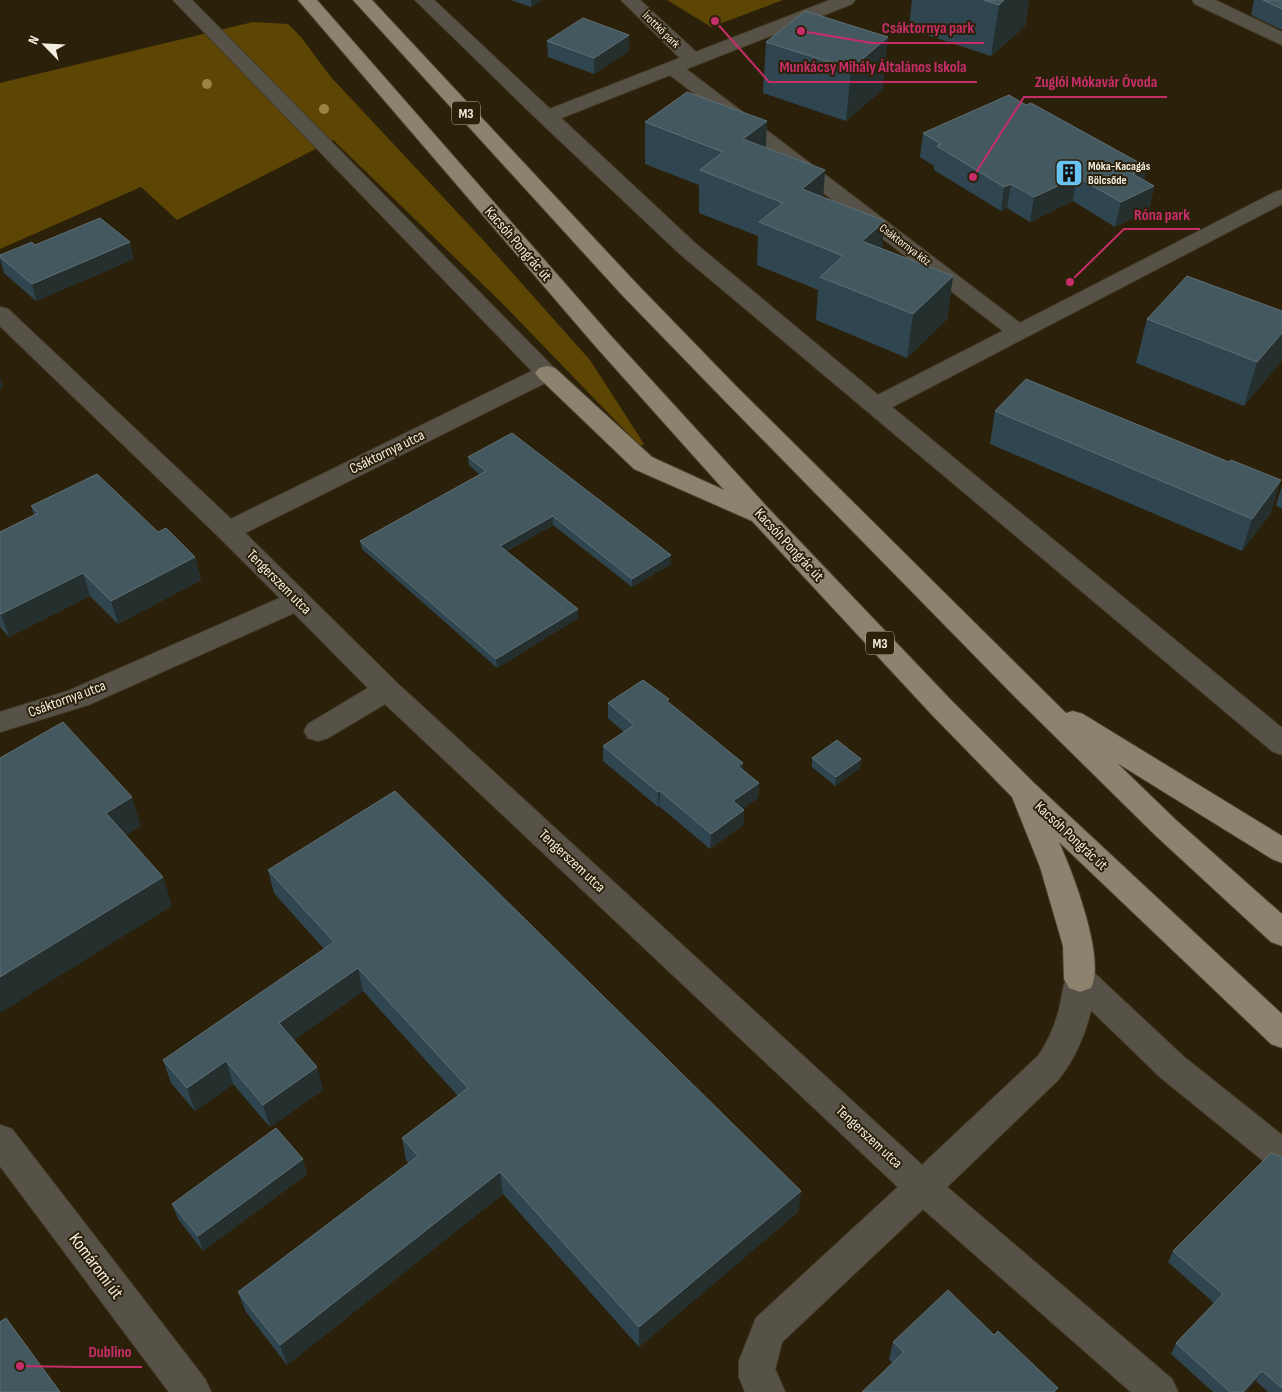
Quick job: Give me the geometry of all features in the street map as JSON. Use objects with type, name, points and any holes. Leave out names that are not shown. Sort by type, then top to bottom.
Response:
[{"type":"main road","name":"Kacsóh Pongrác út","points":[[308,0],[604,342],[762,517],[942,708],[1023,790],[1282,1034]]},
{"type":"main road","name":"M3","points":[[368,7],[629,289],[1026,691],[1166,828],[1282,933]]},
{"type":"main road","points":[[547,372],[643,463],[762,517]]},
{"type":"main road","points":[[1026,691],[1282,851]]},
{"type":"main road","points":[[1023,790],[1055,867],[1078,946],[1080,979]]},
{"type":"street","points":[[182,0],[547,372]]},
{"type":"street","points":[[424,0],[688,249],[1282,744]]},
{"type":"street","name":"Írottkő park","points":[[630,0],[693,60]]},
{"type":"street","points":[[546,117],[846,0]]},
{"type":"street","points":[[1201,0],[1282,38]]},
{"type":"street","points":[[1226,12],[1240,0]]},
{"type":"street","name":"Csáktornya köz","points":[[673,68],[1018,332]]},
{"type":"street","points":[[876,406],[1282,196]]},
{"type":"street","name":"Tengerszem utca","points":[[0,314],[228,531],[387,690],[922,1187],[1159,1392]]},
{"type":"street","name":"Csáktornya utca","points":[[228,531],[547,372]]},
{"type":"street","name":"Csáktornya utca","points":[[0,722],[78,698],[298,601]]},
{"type":"street","points":[[318,731],[387,690]]},
{"type":"street","points":[[766,1392],[759,1385],[755,1360],[770,1330],[1021,1095],[1053,1062],[1068,1034],[1077,1007],[1080,979]]},
{"type":"street","points":[[1080,979],[1172,1067],[1278,1152]]},
{"type":"street","name":"Komáromi út","points":[[0,1140],[192,1392]]},
{"type":"shaded area","points":[[667,0],[783,0],[711,27]]},
{"type":"shaded area","points":[[253,22],[288,24],[301,37],[330,76],[484,241],[590,360],[644,444],[640,446],[503,304],[333,140],[177,220],[141,187],[0,249],[0,83]]},
{"type":"building","points":[[984,0],[1004,0],[999,5]]},
{"type":"building","points":[[1263,0],[1282,0],[1282,9]]},
{"type":"building","points":[[805,11],[888,37],[851,69],[766,42]]},
{"type":"building","points":[[583,18],[629,35],[594,58],[547,41]]},
{"type":"building","points":[[687,92],[767,121],[743,139],[825,170],[802,189],[885,221],[862,241],[953,276],[913,314],[820,277],[843,256],[759,222],[783,203],[700,170],[723,152],[645,122]]},
{"type":"building","points":[[1009,95],[1026,105],[1031,103],[1147,167],[1133,174],[1154,186],[1121,202],[1077,177],[1034,197],[1011,184],[1004,187],[937,146],[941,144],[923,133]]},
{"type":"building","points":[[100,218],[130,242],[32,284],[0,257],[0,255],[32,242],[35,245]]},
{"type":"building","points":[[1187,276],[1282,311],[1282,333],[1257,362],[1147,319]]},
{"type":"building","points":[[1026,379],[1229,462],[1231,460],[1281,480],[1252,519],[995,411]]},
{"type":"building","points":[[512,433],[671,555],[632,579],[553,516],[500,546],[578,609],[496,659],[360,541],[486,471],[468,457]]},
{"type":"building","points":[[97,474],[158,532],[166,528],[195,557],[111,601],[83,573],[1,614],[0,532],[38,513],[31,506]]},
{"type":"building","points":[[643,680],[669,699],[667,701],[743,763],[738,766],[759,783],[733,801],[744,810],[711,834],[603,746],[634,725],[608,703]]},
{"type":"building","points":[[63,722],[132,797],[106,813],[163,877],[0,977],[0,758]]},
{"type":"building","points":[[837,740],[861,759],[836,777],[812,758]]},
{"type":"building","points":[[395,791],[801,1191],[639,1327],[500,1172],[280,1345],[238,1292],[418,1156],[402,1138],[468,1088],[358,968],[279,1023],[317,1067],[263,1105],[226,1061],[187,1088],[163,1060],[334,942],[268,870]]},
{"type":"building","points":[[276,1128],[303,1159],[198,1236],[172,1204]]},
{"type":"building","points":[[1271,1153],[1282,1157],[1282,1388],[1262,1371],[1243,1392],[1230,1392],[1176,1343],[1223,1294],[1173,1251]]},
{"type":"building","points":[[948,1290],[994,1335],[998,1331],[1058,1388],[1054,1392],[862,1392],[904,1352],[893,1342]]},
{"type":"building","points":[[6,1318],[60,1392],[0,1392],[0,1322]]},
{"type":"place","name":"Munkácsy Mihály Általános Iskola","points":[[715,21]]},
{"type":"place","name":"Csáktornya park","points":[[801,31]]},
{"type":"place","name":"Móka-Kacagás Bölcsőde","points":[[1069,173]]},
{"type":"place","name":"Zuglói Mókavár Óvoda","points":[[973,177]]},
{"type":"place","name":"Róna park","points":[[1070,282]]},
{"type":"place","name":"Dublino","points":[[20,1366]]}]
